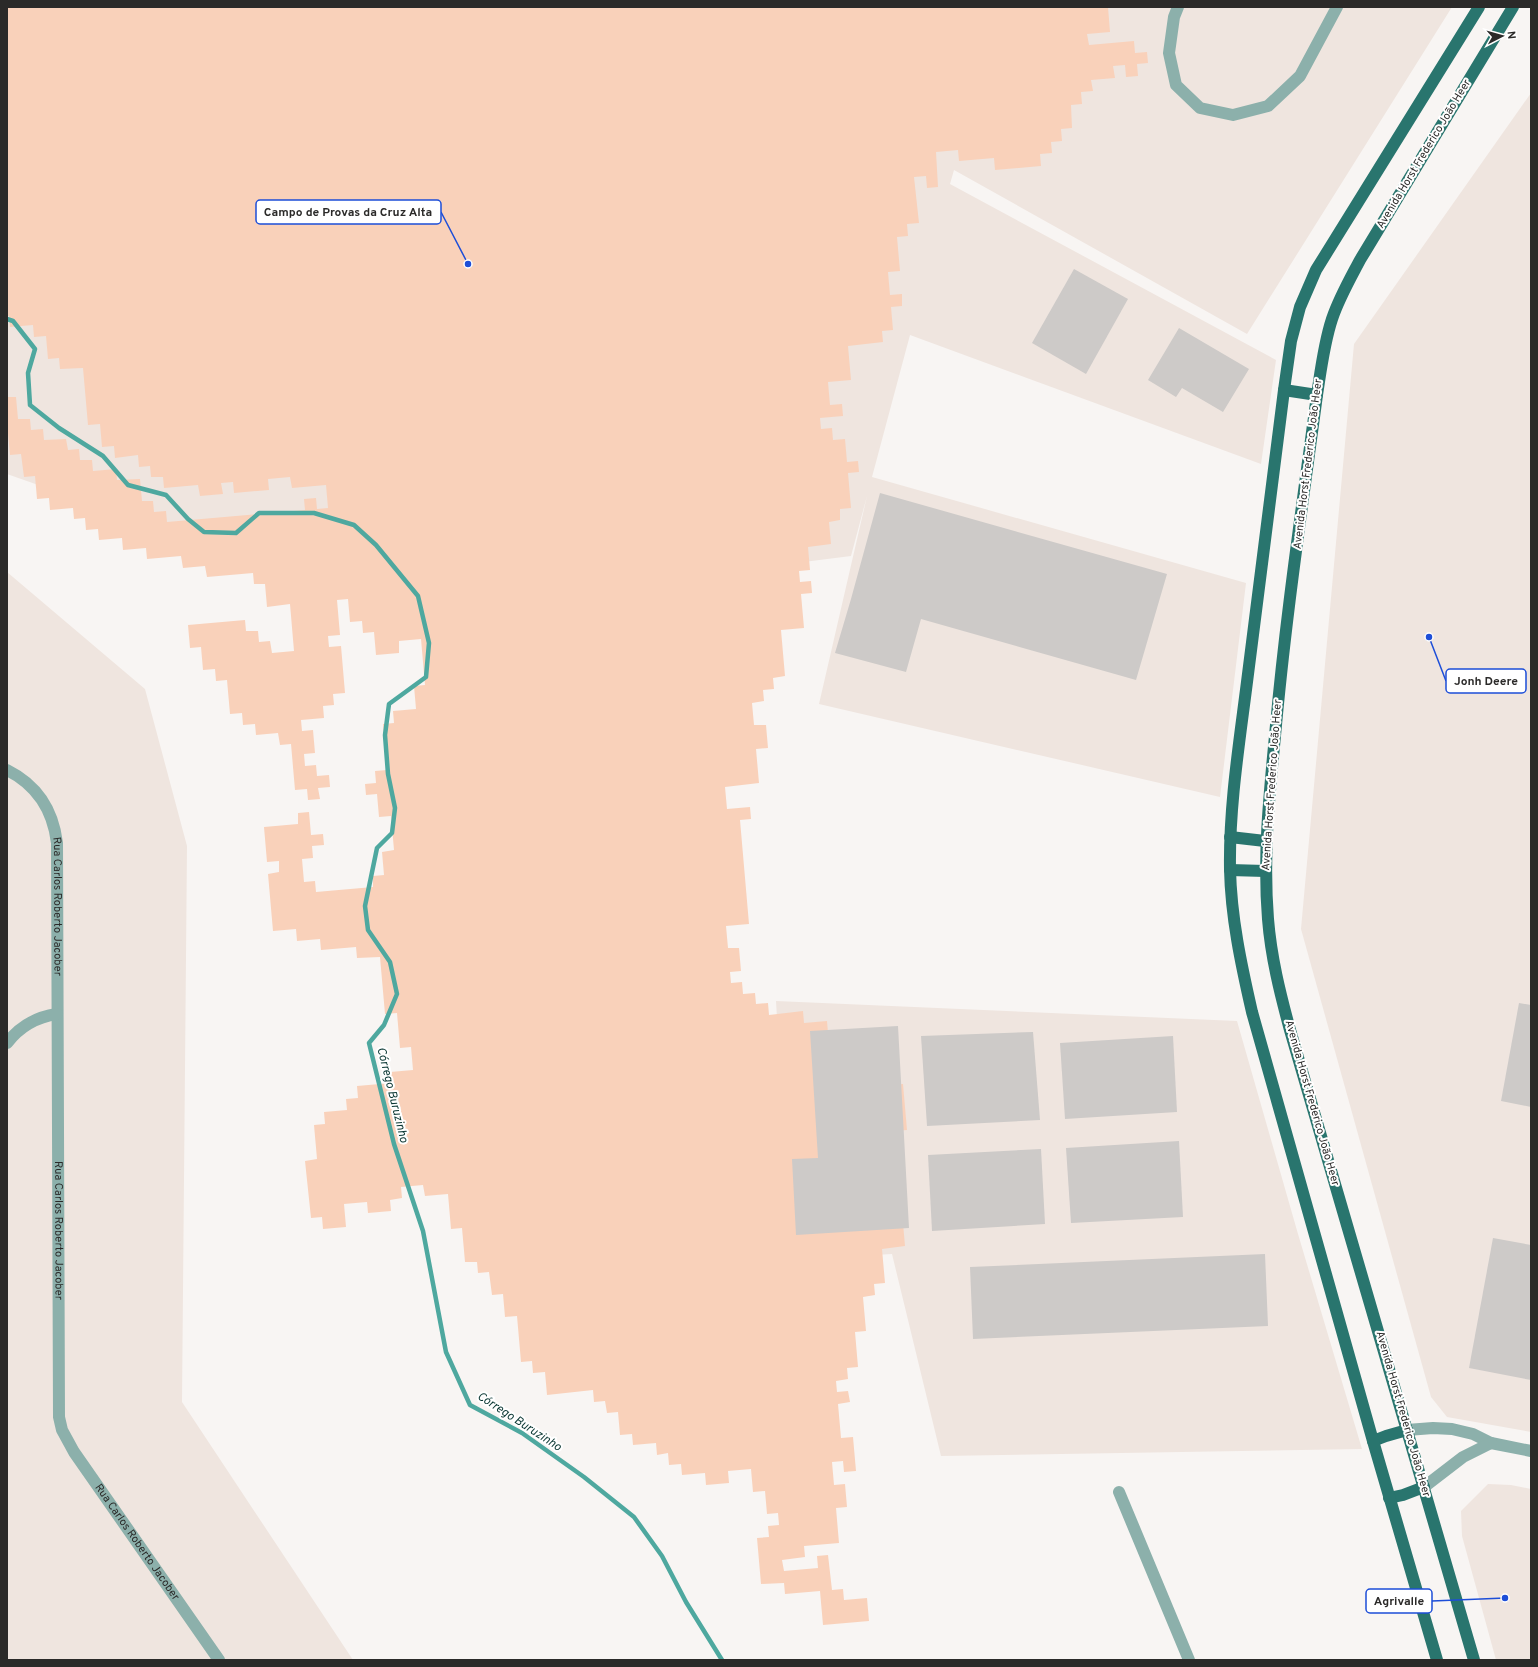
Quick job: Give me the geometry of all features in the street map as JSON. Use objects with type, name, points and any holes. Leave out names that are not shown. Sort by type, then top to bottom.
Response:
[{"type":"main road","points":[[1437,1660],[1389,1498],[1252,1012],[1240,956],[1232,907],[1230,837],[1236,770],[1284,390],[1291,341],[1300,307],[1316,270],[1478,7]]},
{"type":"main road","name":"Avenida Horst Frederico João Heer","points":[[1474,1660],[1290,1030],[1275,970],[1268,921],[1265,841],[1279,695],[1317,395],[1324,352],[1332,320],[1345,288],[1360,260],[1513,7]]},
{"type":"main road","points":[[1284,390],[1317,395]]},
{"type":"main road","points":[[1230,837],[1265,841]]},
{"type":"main road","points":[[1230,870],[1265,871]]},
{"type":"main road","points":[[1373,1441],[1408,1430]]},
{"type":"main road","points":[[1389,1498],[1403,1496],[1424,1487]]},
{"type":"street","points":[[1178,7],[1174,17],[1169,53],[1176,86],[1200,108],[1233,115],[1268,106],[1300,76],[1337,7]]},
{"type":"street","name":"Rua Carlos Roberto Jacober","points":[[8,770],[20,777],[39,794],[46,805],[56,830],[58,1418],[62,1430],[74,1452],[219,1660]]},
{"type":"street","points":[[7,1043],[13,1035],[29,1022],[43,1016],[57,1014]]},
{"type":"street","points":[[1408,1430],[1433,1428],[1452,1429],[1473,1434],[1491,1443],[1531,1451]]},
{"type":"street","points":[[1424,1487],[1463,1457],[1491,1443]]},
{"type":"street","points":[[1119,1492],[1189,1660]]},
{"type":"shaded area","points":[[7,7],[1452,7],[1247,334],[954,170],[950,184],[1276,360],[1261,464],[910,335],[872,477],[1246,583],[1220,797],[819,704],[867,496],[851,556],[401,613],[7,474]]},
{"type":"shaded area","points":[[7,7],[1108,7],[1110,32],[1087,34],[1089,45],[1134,41],[1135,53],[1147,52],[1148,63],[1137,64],[1138,76],[1126,77],[1125,65],[1113,66],[1115,78],[1091,80],[1093,91],[1081,92],[1082,104],[1071,105],[1072,128],[1061,129],[1062,141],[1051,142],[1052,153],[1040,154],[1041,166],[995,170],[994,158],[959,161],[958,150],[936,152],[938,187],[927,188],[926,176],[914,177],[919,223],[907,224],[908,236],[897,237],[900,271],[888,272],[890,295],[902,294],[902,306],[891,307],[893,330],[882,331],[883,342],[848,346],[851,380],[828,382],[830,405],[842,404],[843,416],[820,418],[821,429],[832,428],[833,440],[845,439],[847,462],[858,461],[859,472],[848,473],[851,508],[840,509],[840,520],[829,522],[831,544],[808,547],[810,570],[799,571],[800,582],[811,581],[812,593],[801,594],[804,628],[781,630],[785,676],[773,678],[774,689],[763,690],[764,701],[752,703],[754,725],[766,725],[768,748],[756,749],[759,783],[725,787],[727,809],[750,807],[751,819],[740,820],[749,924],[726,926],[728,948],[739,948],[741,971],[730,972],[731,983],[742,982],[743,994],[755,993],[756,1004],[768,1003],[769,1015],[803,1011],[804,1023],[827,1021],[828,1033],[891,1085],[903,1084],[907,1130],[895,1131],[905,1246],[882,1249],[885,1283],[874,1284],[875,1295],[863,1297],[866,1331],[855,1332],[858,1367],[847,1368],[848,1379],[836,1381],[837,1392],[848,1391],[850,1402],[838,1404],[841,1438],[853,1437],[856,1471],[844,1472],[843,1461],[832,1462],[834,1485],[845,1484],[847,1507],[836,1508],[839,1543],[804,1546],[805,1557],[782,1560],[784,1571],[818,1568],[817,1556],[828,1555],[832,1590],[843,1589],[844,1600],[867,1598],[869,1621],[823,1625],[820,1591],[785,1594],[784,1583],[761,1584],[757,1538],[769,1537],[768,1526],[779,1525],[778,1513],[767,1514],[765,1491],[753,1492],[751,1469],[728,1471],[729,1483],[706,1485],[705,1473],[682,1475],[681,1464],[669,1465],[668,1453],[657,1455],[656,1443],[633,1445],[632,1434],[620,1435],[618,1412],[607,1413],[605,1401],[594,1402],[593,1390],[547,1395],[545,1372],[533,1373],[532,1361],[521,1362],[517,1316],[505,1317],[503,1294],[492,1295],[489,1272],[478,1273],[477,1262],[465,1262],[462,1228],[451,1229],[448,1194],[425,1196],[423,1185],[401,1187],[402,1198],[390,1200],[391,1211],[368,1213],[367,1202],[344,1204],[346,1227],[323,1229],[322,1217],[311,1218],[305,1161],[317,1159],[314,1125],[325,1124],[324,1112],[347,1110],[346,1099],[358,1098],[357,1086],[391,1083],[390,1072],[413,1070],[411,1047],[400,1048],[397,1013],[385,1014],[380,957],[357,958],[356,947],[321,950],[320,939],[297,941],[296,929],[273,931],[268,874],[279,872],[279,861],[267,862],[264,827],[298,824],[298,813],[309,812],[311,835],[323,834],[324,845],[312,846],[313,858],[302,859],[304,882],[315,881],[316,892],[373,887],[373,876],[384,875],[382,852],[394,850],[391,816],[379,817],[377,794],[366,795],[365,784],[376,783],[375,771],[387,770],[383,724],[394,723],[393,711],[416,709],[414,686],[425,685],[421,639],[399,641],[399,653],[376,655],[374,632],[363,633],[362,621],[350,622],[348,599],[337,600],[340,635],[328,636],[329,647],[341,646],[345,693],[333,694],[334,705],[323,706],[324,718],[301,720],[302,731],[313,730],[315,753],[304,754],[305,766],[316,765],[317,776],[329,775],[330,787],[318,788],[320,799],[308,800],[307,789],[295,790],[291,744],[280,745],[278,733],[256,735],[255,724],[243,725],[242,713],[230,714],[227,680],[216,681],[215,669],[203,670],[201,647],[190,648],[188,625],[245,620],[246,631],[258,631],[259,642],[270,641],[272,653],[294,651],[290,604],[267,607],[265,584],[254,584],[253,573],[207,577],[205,566],[183,568],[181,556],[147,559],[146,548],[123,550],[122,538],[99,540],[98,529],[86,530],[85,518],[74,519],[73,508],[50,510],[49,498],[37,499],[35,476],[24,477],[21,454],[10,455],[7,422],[7,397],[16,397],[18,419],[30,419],[31,430],[43,429],[44,440],[66,439],[68,450],[79,449],[80,460],[92,460],[93,471],[116,469],[117,480],[140,479],[142,501],[153,501],[154,512],[166,511],[167,522],[305,510],[304,499],[316,498],[317,509],[328,508],[326,485],[292,488],[290,477],[268,479],[269,490],[234,493],[233,482],[221,483],[223,494],[200,496],[198,485],[164,488],[163,477],[151,477],[150,466],[139,467],[138,455],[115,458],[114,446],[102,447],[100,424],[88,425],[83,368],[60,369],[59,358],[48,359],[46,336],[34,337],[33,325],[10,327],[9,316],[7,316]]},
{"type":"shaded area","points":[[1531,93],[1531,1432],[1447,1417],[1431,1397],[1301,929],[1354,344]]},
{"type":"shaded area","points":[[7,572],[145,689],[187,846],[182,1402],[353,1660],[7,1660]]},
{"type":"shaded area","points":[[776,1001],[1237,1021],[1362,1449],[941,1456],[892,1254],[791,1260]]},
{"type":"shaded area","points":[[1488,1484],[1511,1485],[1531,1489],[1531,1660],[1496,1660],[1462,1536],[1461,1511]]},
{"type":"building","points":[[1074,269],[1128,299],[1086,374],[1032,343]]},
{"type":"building","points":[[1179,328],[1249,369],[1223,412],[1182,388],[1176,397],[1148,380]]},
{"type":"building","points":[[880,493],[1167,574],[1136,680],[921,619],[906,672],[835,653]]},
{"type":"building","points":[[1519,1003],[1531,1005],[1531,1107],[1501,1101]]},
{"type":"building","points":[[898,1026],[909,1228],[796,1235],[792,1159],[818,1158],[810,1031]]},
{"type":"building","points":[[1033,1032],[1040,1120],[927,1126],[921,1036]]},
{"type":"building","points":[[1173,1036],[1177,1112],[1065,1119],[1060,1043]]},
{"type":"building","points":[[1179,1141],[1183,1217],[1071,1223],[1066,1148]]},
{"type":"building","points":[[1041,1149],[1045,1224],[932,1231],[928,1155]]},
{"type":"building","points":[[1493,1238],[1531,1245],[1531,1380],[1469,1368]]},
{"type":"building","points":[[1265,1254],[1268,1326],[973,1339],[970,1267]]},
{"type":"waterway","name":"Córrego Buruzinho","points":[[7,319],[13,321],[35,349],[28,373],[30,405],[59,428],[103,456],[128,485],[166,495],[188,519],[204,532],[236,533],[259,513],[314,513],[354,525],[376,545],[418,596],[429,643],[426,677],[389,704],[385,735],[388,774],[395,808],[392,833],[377,848],[365,906],[368,930],[390,962],[397,994],[384,1025],[369,1043],[394,1144],[423,1231],[446,1352],[470,1405],[522,1433],[584,1477],[634,1517],[662,1556],[686,1602],[722,1660]]},
{"type":"place","name":"Campo de Provas da Cruz Alta","points":[[468,264]]},
{"type":"place","name":"Jonh Deere","points":[[1429,637]]},
{"type":"place","name":"Agrivalle","points":[[1505,1598]]}]
